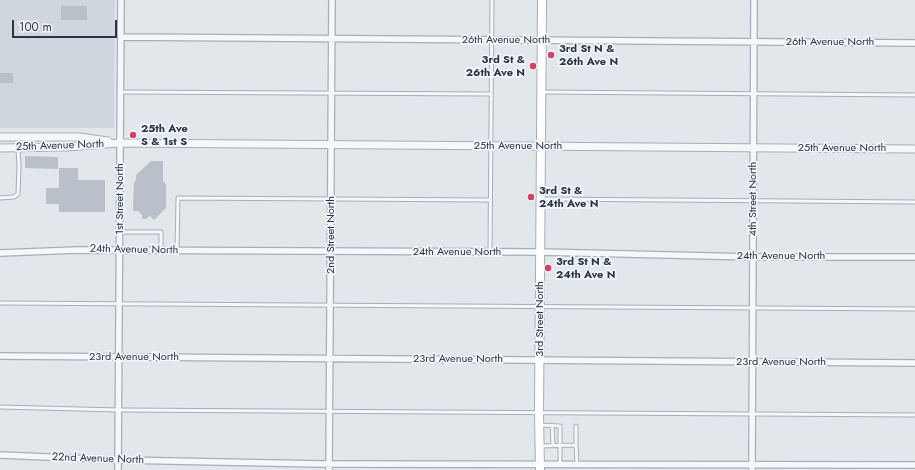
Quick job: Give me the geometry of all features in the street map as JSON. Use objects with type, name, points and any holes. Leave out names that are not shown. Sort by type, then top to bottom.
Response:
[{"type":"main road","name":"3rd Street North","points":[[540,467],[539,413],[542,0]]},
{"type":"street","name":"1st Street North","points":[[118,470],[121,0]]},
{"type":"street","name":"2nd Street North","points":[[329,467],[332,0]]},
{"type":"street","name":"4th Street North","points":[[752,468],[754,0]]},
{"type":"street","name":"26th Avenue North","points":[[121,38],[915,43]]},
{"type":"street","name":"25th Avenue North","points":[[0,137],[79,137],[120,143]]},
{"type":"street","name":"25th Avenue North","points":[[0,148],[120,143],[915,149]]},
{"type":"street","name":"24th Avenue North","points":[[0,253],[77,250],[540,252],[915,257]]},
{"type":"street","name":"23rd Avenue North","points":[[0,356],[915,363]]},
{"type":"street","name":"22nd Avenue North","points":[[0,455],[329,467],[540,467],[560,464],[577,464],[752,468],[915,465]]},
{"type":"lane","points":[[490,252],[492,0]]},
{"type":"lane","points":[[121,92],[491,94]]},
{"type":"lane","points":[[541,92],[915,95]]},
{"type":"lane","points":[[0,198],[14,197],[18,194],[18,148]]},
{"type":"lane","points":[[177,251],[178,198],[490,200]]},
{"type":"lane","points":[[540,199],[915,202]]},
{"type":"lane","points":[[120,232],[161,232],[161,251]]},
{"type":"lane","points":[[0,303],[915,309]]},
{"type":"lane","points":[[0,408],[915,415]]},
{"type":"lane","points":[[540,425],[560,426],[560,464]]},
{"type":"lane","points":[[552,426],[553,445]]},
{"type":"lane","points":[[576,426],[577,464]]},
{"type":"lane","points":[[540,446],[576,445]]},
{"type":"shaded area","points":[[0,0],[115,0],[114,128],[0,128]]},
{"type":"building","points":[[61,6],[87,6],[87,20],[61,20]]},
{"type":"building","points":[[0,73],[13,73],[13,83],[0,83]]},
{"type":"building","points":[[25,156],[58,157],[58,169],[25,168]]},
{"type":"building","points":[[151,161],[163,161],[163,181],[166,184],[166,208],[154,220],[150,216],[146,219],[142,219],[142,215],[138,211],[133,211],[134,183],[136,180],[136,175]]},
{"type":"building","points":[[59,168],[78,168],[78,180],[105,180],[105,212],[59,212],[59,204],[46,204],[46,188],[59,188]]},
{"type":"place","name":"3rd St N & 26th Ave N","points":[[551,55]]},
{"type":"place","name":"3rd St & 26th Ave N","points":[[533,66]]},
{"type":"place","name":"25th Ave S & 1st S","points":[[133,135]]},
{"type":"place","name":"3rd St & 24th Ave N","points":[[531,197]]},
{"type":"place","name":"3rd St N & 24th Ave N","points":[[548,268]]}]
